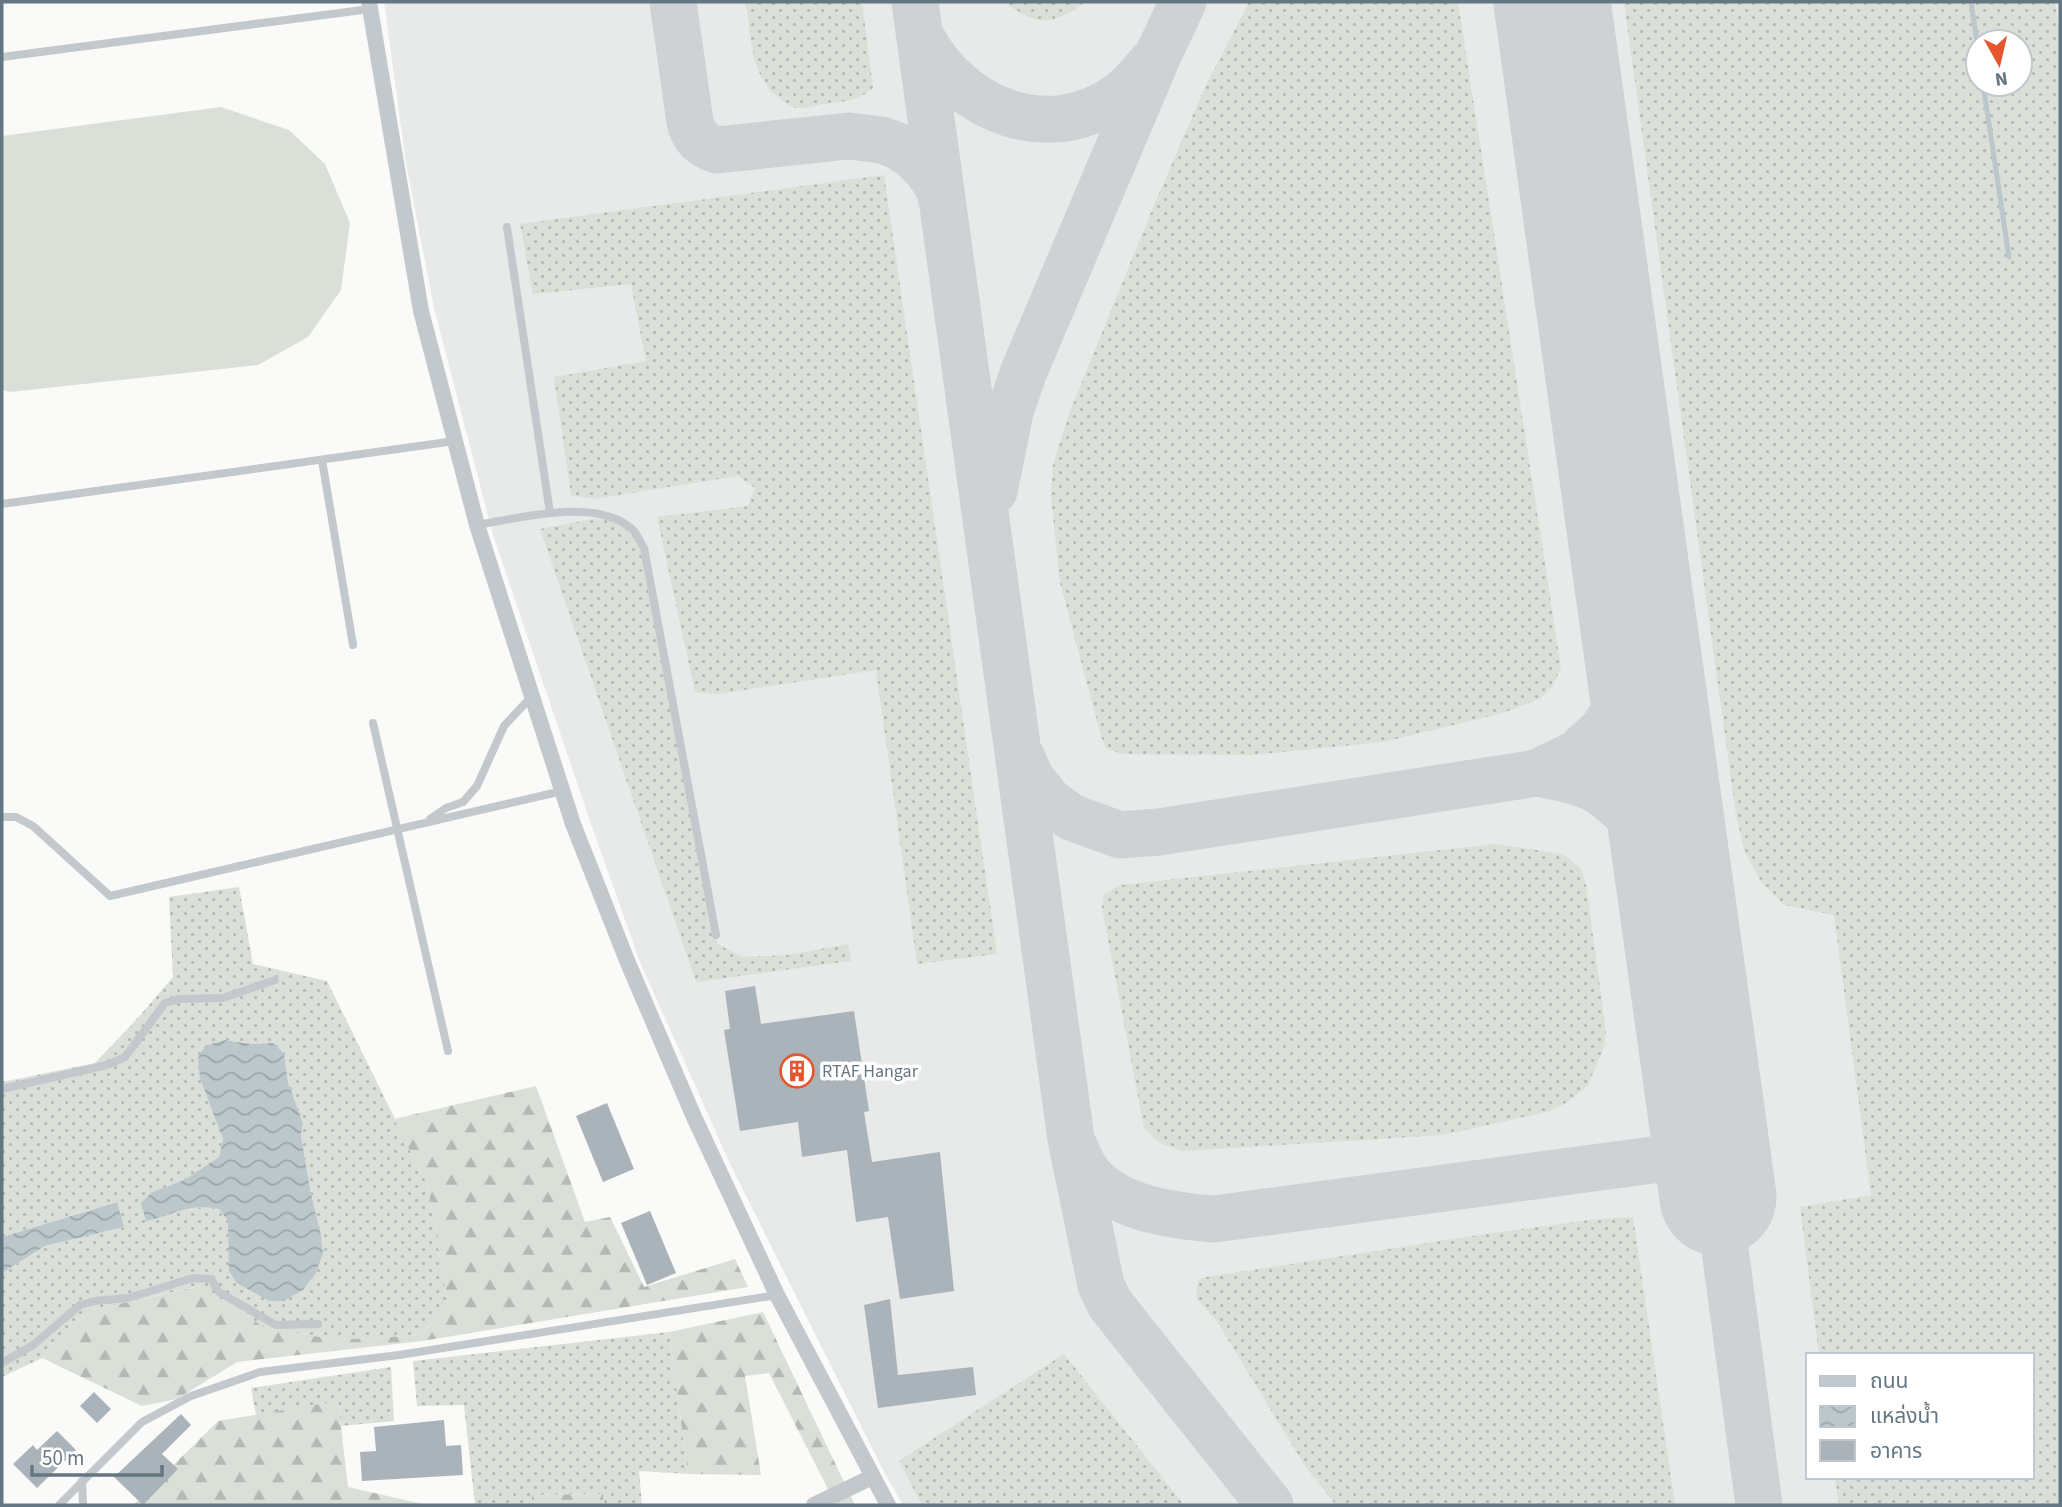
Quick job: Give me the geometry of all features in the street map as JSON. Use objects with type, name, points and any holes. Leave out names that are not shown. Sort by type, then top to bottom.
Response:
[{"type":"street","points":[[370,6],[417,286],[455,442],[477,525],[562,791],[639,989],[694,1117],[777,1295],[888,1505]]},
{"type":"street","points":[[814,1505],[873,1477]]},
{"type":"lane","points":[[2,57],[370,6]]},
{"type":"lane","points":[[507,227],[550,513]]},
{"type":"lane","points":[[2,504],[455,442]]},
{"type":"lane","points":[[322,460],[353,645]]},
{"type":"lane","points":[[477,525],[569,510],[613,518],[634,530],[644,548],[716,935]]},
{"type":"lane","points":[[424,823],[446,808],[463,802],[477,786],[504,726],[532,696]]},
{"type":"lane","points":[[373,723],[448,1051]]},
{"type":"lane","points":[[2,817],[16,817],[33,826],[110,896],[562,791]]},
{"type":"lane","points":[[2,1089],[107,1065],[125,1057],[165,1003],[179,999],[223,998],[275,980]]},
{"type":"lane","points":[[2,1363],[33,1345],[80,1305],[128,1298],[193,1278],[211,1279],[219,1292],[276,1325],[318,1324]]},
{"type":"lane","points":[[59,1505],[142,1422],[191,1396],[260,1372],[399,1355],[777,1295]]},
{"type":"lane","points":[[82,1481],[83,1505]]},
{"type":"shaded area","points":[[384,2],[2060,2],[2060,1505],[903,1505],[731,1166],[640,962],[493,535],[434,308],[406,163]]},
{"type":"green space","points":[[746,2],[862,2],[873,88],[862,96],[843,101],[799,108],[786,103],[771,91],[758,69],[751,42]]},
{"type":"green space","points":[[1005,2],[1085,2],[1064,16],[1045,20],[1026,16]]},
{"type":"green space","points":[[1249,2],[1458,2],[1561,667],[1553,686],[1541,698],[1503,713],[1383,742],[1251,755],[1122,754],[1106,748],[1101,736],[1060,583],[1051,496],[1053,465],[1070,411],[1149,217],[1205,87]]},
{"type":"green space","points":[[1624,2],[2055,2],[2060,38],[2060,1505],[1839,1505],[1835,1479],[2034,1479],[2034,1353],[1819,1353],[1800,1207],[1871,1195],[1834,915],[1784,905],[1762,883],[1745,853],[1736,815]]},
{"type":"green space","points":[[221,107],[289,130],[325,164],[350,223],[341,290],[308,337],[258,365],[10,392],[2,390],[2,136]]},
{"type":"green space","points":[[884,175],[997,954],[917,964],[876,670],[717,694],[695,692],[657,517],[748,506],[755,488],[738,476],[594,499],[571,495],[554,377],[646,361],[631,284],[533,294],[520,224]]},
{"type":"green space","points":[[593,519],[620,520],[636,538],[649,566],[710,919],[717,944],[743,957],[788,955],[848,944],[851,961],[696,982],[540,529]]},
{"type":"green space","points":[[1495,844],[1563,854],[1581,869],[1586,884],[1606,1032],[1604,1047],[1588,1085],[1569,1101],[1551,1111],[1443,1135],[1183,1151],[1159,1143],[1144,1128],[1102,908],[1104,894],[1121,885]]},
{"type":"green space","points":[[239,887],[253,964],[327,981],[428,1186],[448,1305],[421,1335],[337,1340],[264,1327],[200,1286],[92,1310],[42,1358],[2,1377],[2,1273],[45,1246],[124,1227],[116,1202],[2,1237],[2,1082],[95,1063],[137,1019],[173,977],[169,897]],"holes":[[[225,1040],[251,1044],[273,1043],[284,1053],[288,1082],[303,1123],[301,1135],[321,1235],[323,1254],[316,1273],[303,1290],[284,1301],[229,1240],[228,1221],[219,1209],[182,1208],[152,1192],[184,1180],[219,1157],[223,1139],[214,1113]]]},
{"type":"green space","points":[[536,1086],[585,1222],[610,1217],[644,1287],[735,1259],[748,1287],[422,1341],[237,1362],[177,1399],[142,1406],[42,1358],[92,1310],[201,1286],[264,1327],[337,1340],[421,1335],[448,1305],[428,1186],[394,1119]]},
{"type":"green space","points":[[1633,1217],[1675,1505],[1336,1505],[1305,1466],[1216,1320],[1197,1299],[1196,1288],[1200,1278],[1472,1236],[1589,1220]]},
{"type":"green space","points":[[763,1312],[855,1505],[836,1505],[769,1373],[745,1376],[761,1475],[688,1474],[669,1332]]},
{"type":"green space","points":[[669,1332],[688,1474],[639,1471],[642,1505],[604,1505],[603,1494],[533,1495],[532,1505],[475,1505],[464,1405],[417,1406],[413,1361]]},
{"type":"green space","points":[[1064,1354],[1184,1505],[922,1505],[899,1461]]},
{"type":"green space","points":[[391,1367],[394,1421],[341,1426],[338,1402],[256,1415],[251,1388]]},
{"type":"green space","points":[[338,1401],[348,1487],[427,1505],[133,1505],[218,1421]]},
{"type":"green space","points":[[603,1494],[604,1505],[532,1505],[532,1495]]},
{"type":"water","points":[[225,1040],[251,1044],[273,1043],[284,1053],[288,1082],[303,1123],[301,1135],[323,1254],[316,1273],[303,1290],[284,1301],[269,1301],[237,1283],[229,1271],[228,1221],[219,1209],[189,1209],[146,1221],[141,1203],[152,1192],[184,1180],[219,1157],[223,1139],[200,1078],[198,1058],[205,1046]]},
{"type":"water","points":[[117,1202],[124,1227],[45,1246],[2,1273],[2,1237]]},
{"type":"building","points":[[755,986],[761,1024],[854,1011],[869,1111],[864,1112],[872,1162],[940,1152],[954,1291],[900,1299],[888,1217],[856,1222],[847,1150],[802,1157],[798,1122],[740,1131],[724,1030],[730,1029],[725,991]]},
{"type":"building","points":[[607,1103],[634,1169],[603,1182],[576,1116]]},
{"type":"building","points":[[650,1211],[676,1273],[647,1285],[621,1223]]},
{"type":"building","points":[[890,1299],[898,1375],[973,1367],[976,1395],[878,1408],[864,1305]]},
{"type":"building","points":[[94,1392],[111,1409],[97,1423],[80,1406]]},
{"type":"building","points":[[181,1414],[191,1425],[162,1454],[178,1469],[143,1505],[114,1477]]},
{"type":"building","points":[[444,1420],[446,1446],[461,1445],[463,1475],[362,1481],[360,1452],[376,1451],[374,1427]]},
{"type":"building","points":[[57,1431],[76,1450],[37,1488],[13,1464],[33,1445],[37,1450]]},
{"type":"waterway","points":[[1971,2],[1975,28]]},
{"type":"waterway","points":[[1985,98],[2009,257]]},
{"type":"taxiway","points":[[673,2],[690,122],[696,137],[707,146],[717,150],[849,136],[882,140],[913,156],[927,170],[939,188],[941,198]]},
{"type":"taxiway","points":[[915,2],[1071,1139],[1101,1285],[1110,1304],[1270,1505]]},
{"type":"taxiway","points":[[994,491],[1010,412],[1024,371],[1183,2]]},
{"type":"taxiway","points":[[921,37],[938,63],[958,84],[982,101],[1008,113],[1036,119],[1064,118],[1092,110],[1124,92],[1150,64]]},
{"type":"taxiway","points":[[1022,758],[1030,777],[1049,801],[1071,817],[1120,835],[1159,832],[1537,773],[1576,754],[1602,730],[1621,702],[1632,665],[1636,601]]},
{"type":"taxiway","points":[[1537,773],[1586,785],[1614,802],[1649,844],[1666,877],[1678,910]]},
{"type":"taxiway","points":[[1075,1148],[1091,1177],[1117,1197],[1165,1213],[1214,1219],[1712,1152]]},
{"type":"taxiway","points":[[1718,1197],[1759,1505]]},
{"type":"runway","points":[[1552,2],[1718,1197]]},
{"type":"place","name":"RTAF Hangar","points":[[797,1071]]}]
